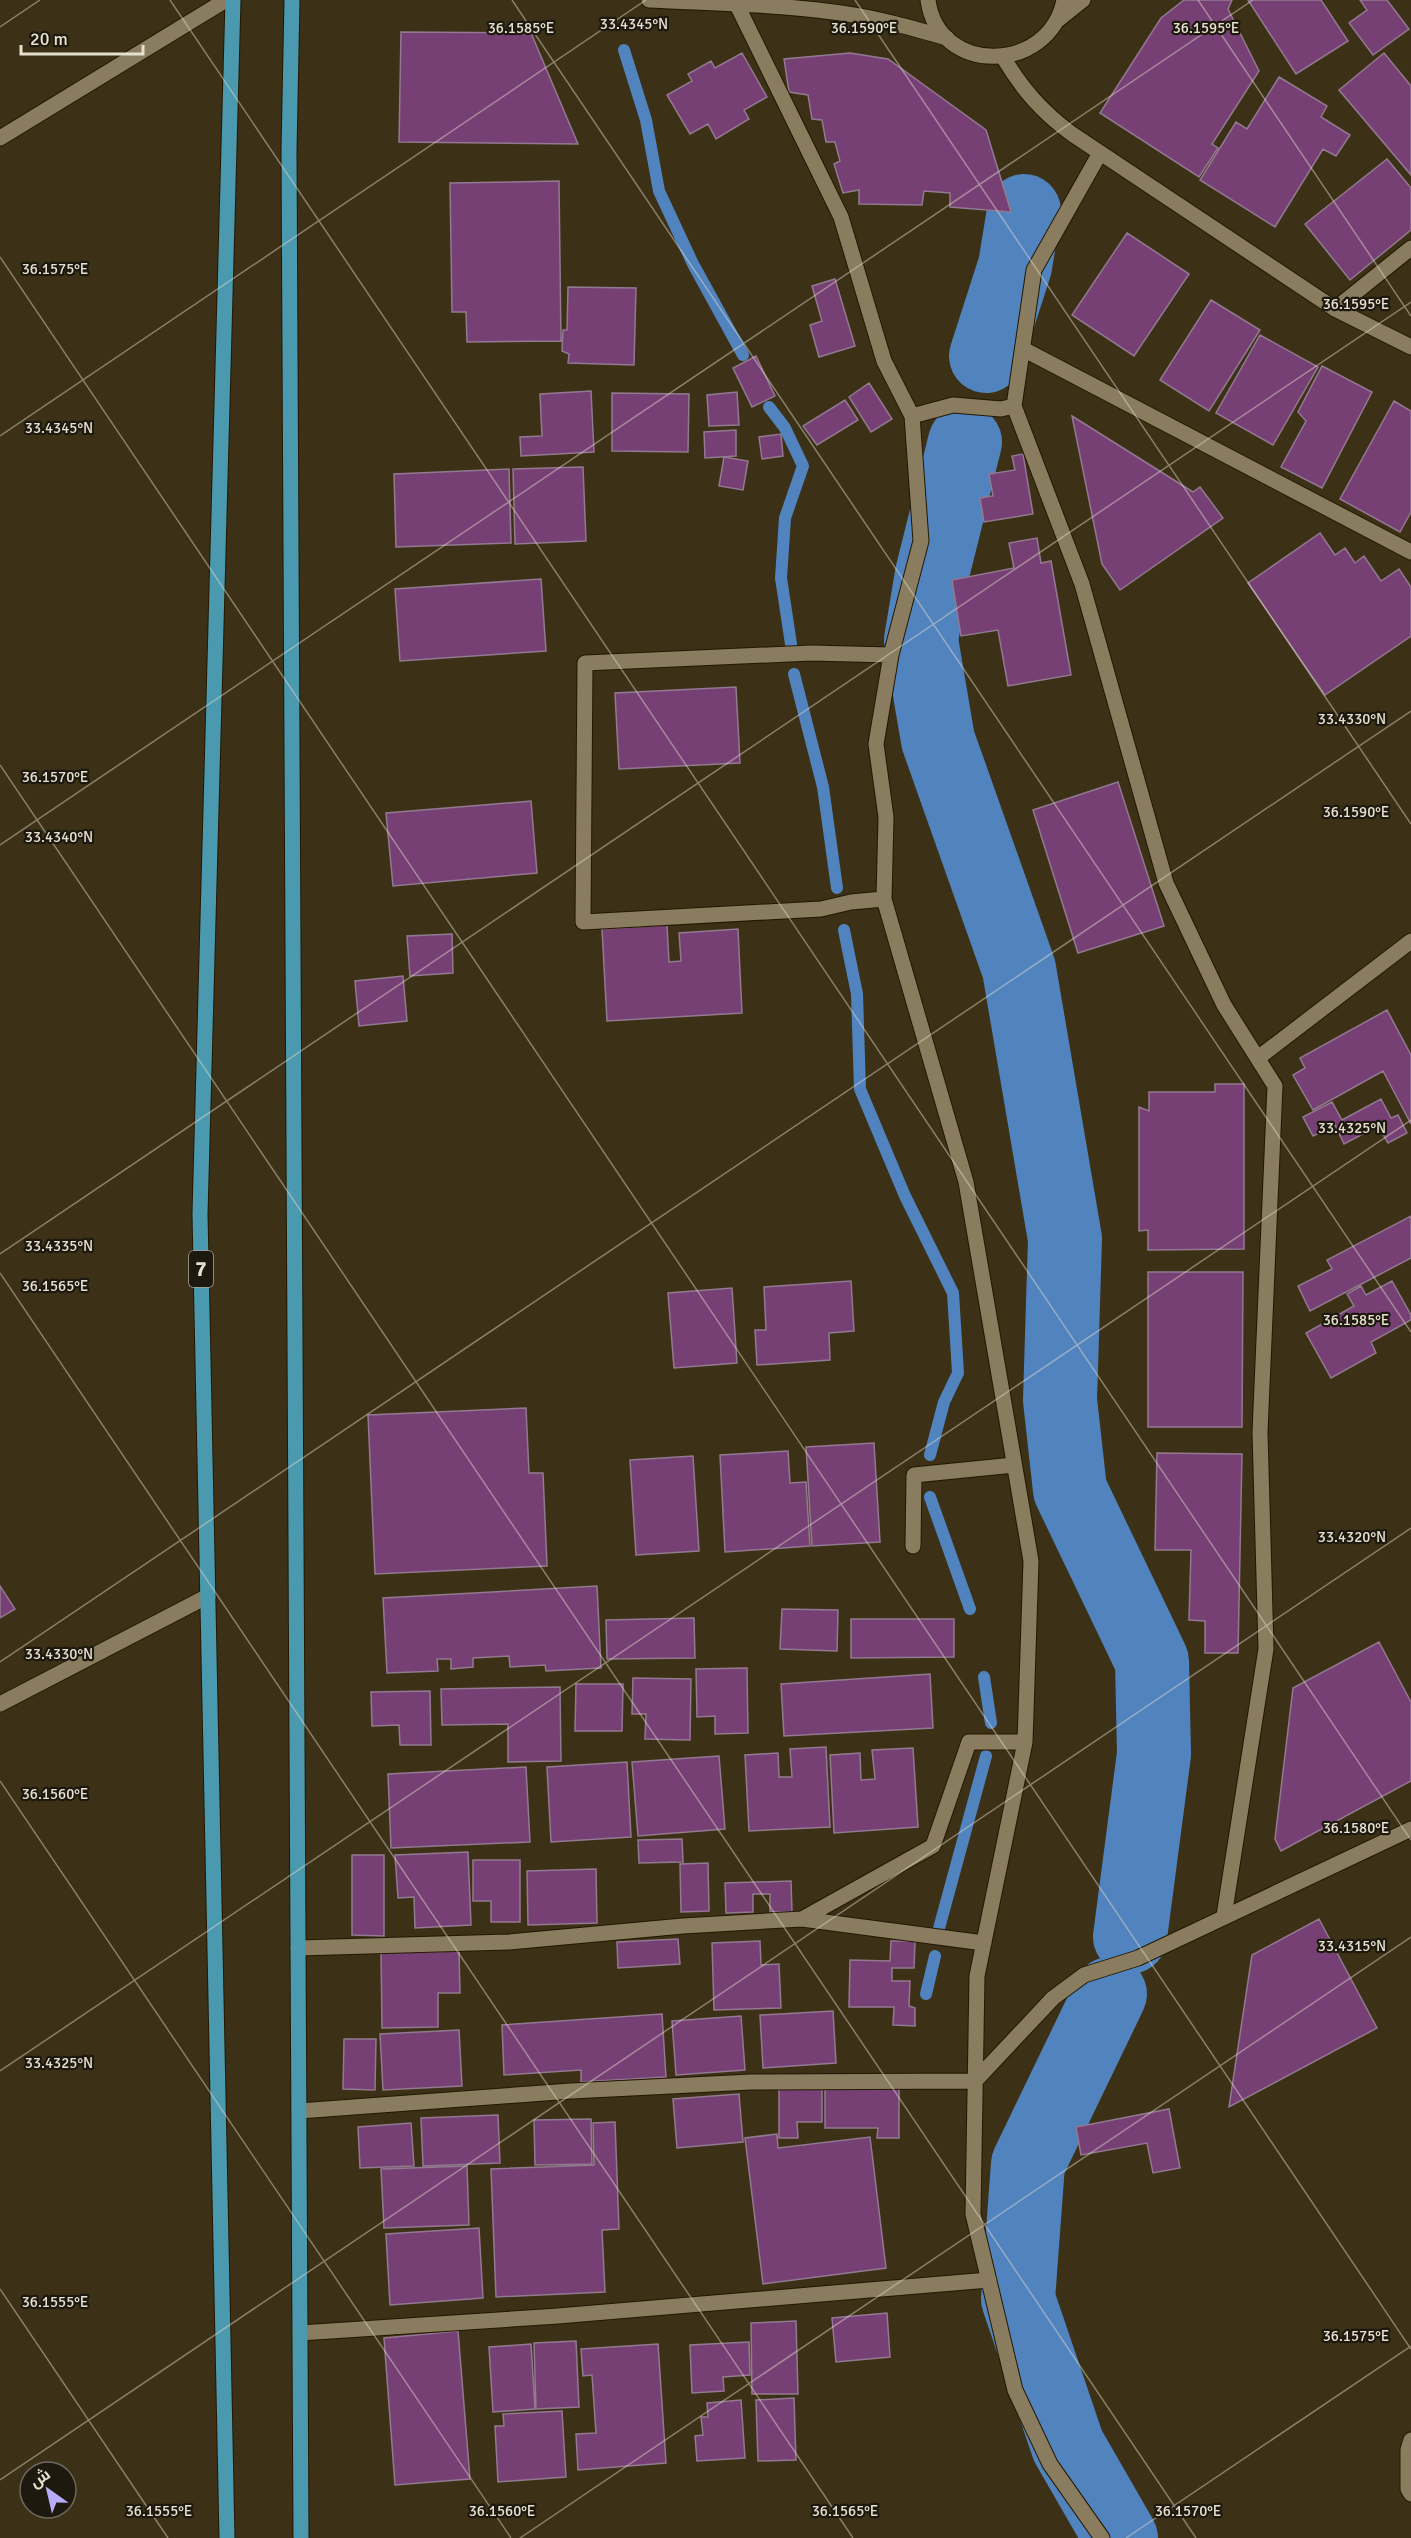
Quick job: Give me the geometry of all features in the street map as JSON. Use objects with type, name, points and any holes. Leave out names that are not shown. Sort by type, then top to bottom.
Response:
[{"type":"main road","name":"7","points":[[227,2538],[200,1214],[233,0]]},
{"type":"main road","points":[[292,0],[289,175],[301,2538]]},
{"type":"street","points":[[0,138],[226,0]]},
{"type":"street","points":[[649,0],[770,5],[877,19],[947,38]]},
{"type":"street","points":[[770,5],[790,0]]},
{"type":"street","points":[[928,0],[935,23],[947,38],[963,50],[983,56],[1003,57],[1024,51],[1042,39],[1056,22],[1083,0]]},
{"type":"street","points":[[1056,22],[1064,0]]},
{"type":"street","points":[[736,3],[841,217],[884,361],[912,416],[921,541],[891,655],[876,744],[886,817],[884,899],[966,1182],[1031,1562],[1025,1742],[977,1976],[973,2214],[1015,2390],[1050,2464],[1102,2538]]},
{"type":"street","points":[[1003,57],[1031,99],[1050,118],[1335,309],[1411,347]]},
{"type":"street","points":[[1100,153],[1034,270],[1023,349],[1007,408],[1082,584],[1166,883],[1224,1005],[1275,1086],[1260,1432],[1266,1649],[1224,1916]]},
{"type":"street","points":[[1335,309],[1411,248]]},
{"type":"street","points":[[1023,349],[1411,552]]},
{"type":"street","points":[[912,416],[953,405],[1007,408]]},
{"type":"street","points":[[884,899],[851,902],[821,909],[583,922],[585,663],[811,653],[891,655]]},
{"type":"street","points":[[1258,1058],[1411,941]]},
{"type":"street","points":[[913,1546],[914,1475],[1014,1465]]},
{"type":"street","points":[[0,1704],[208,1596]]},
{"type":"street","points":[[802,1919],[933,1846],[969,1742],[1025,1742]]},
{"type":"street","points":[[299,2111],[571,2091],[751,2082],[975,2081],[1053,1998],[1084,1975],[1138,1958],[1411,1829]]},
{"type":"street","points":[[298,1948],[508,1942],[683,1926],[802,1919],[953,1940],[984,1942]]},
{"type":"street","points":[[300,2333],[558,2316],[988,2280]]},
{"type":"street","points":[[1411,2440],[1408,2450],[1408,2489],[1411,2494]]},
{"type":"building","points":[[1184,0],[1232,0],[1228,9],[1259,71],[1212,144],[1218,148],[1199,177],[1100,113],[1161,18]]},
{"type":"building","points":[[1248,0],[1321,0],[1348,41],[1296,74]]},
{"type":"building","points":[[1360,0],[1387,0],[1409,29],[1373,55],[1349,23],[1367,10]]},
{"type":"building","points":[[401,32],[531,33],[578,144],[399,142]]},
{"type":"building","points":[[742,53],[767,97],[744,110],[749,119],[716,139],[708,124],[690,134],[667,95],[692,81],[688,74],[711,61],[715,68]]},
{"type":"building","points":[[850,53],[888,59],[986,130],[1011,212],[950,207],[950,193],[924,191],[922,205],[859,204],[859,190],[843,193],[834,164],[840,161],[835,142],[826,142],[822,120],[812,119],[808,95],[789,92],[784,59]]},
{"type":"building","points":[[1384,53],[1411,86],[1411,175],[1339,90]]},
{"type":"building","points":[[1279,77],[1327,106],[1321,117],[1350,135],[1336,156],[1323,149],[1275,227],[1200,180],[1236,122],[1247,129]]},
{"type":"building","points":[[1387,159],[1411,188],[1411,230],[1350,280],[1305,224]]},
{"type":"building","points":[[559,181],[561,341],[467,342],[466,312],[452,312],[450,183]]},
{"type":"building","points":[[1127,233],[1189,274],[1134,356],[1072,315]]},
{"type":"building","points":[[835,279],[855,346],[819,357],[810,325],[822,321],[812,286]]},
{"type":"building","points":[[568,287],[636,288],[634,365],[568,363],[569,354],[562,351],[563,330],[567,330]]},
{"type":"building","points":[[1211,300],[1260,330],[1209,411],[1160,380]]},
{"type":"building","points":[[1260,335],[1318,367],[1273,445],[1216,413]]},
{"type":"building","points":[[756,356],[775,396],[752,407],[733,368]]},
{"type":"building","points":[[1322,366],[1372,392],[1322,488],[1281,467],[1306,421],[1298,412]]},
{"type":"building","points":[[869,383],[892,419],[871,432],[849,397]]},
{"type":"building","points":[[591,391],[594,452],[521,456],[520,437],[542,436],[540,394]]},
{"type":"building","points":[[737,392],[739,425],[709,426],[707,395]]},
{"type":"building","points":[[612,393],[689,394],[688,452],[612,451]]},
{"type":"building","points":[[845,400],[858,420],[817,445],[803,426]]},
{"type":"building","points":[[1394,401],[1411,411],[1411,512],[1400,532],[1340,499]]},
{"type":"building","points":[[1072,416],[1193,492],[1200,487],[1223,518],[1120,590],[1102,564]]},
{"type":"building","points":[[736,430],[736,456],[705,458],[704,432]]},
{"type":"building","points":[[781,434],[783,456],[762,459],[759,437]]},
{"type":"building","points":[[1023,454],[1033,514],[984,522],[980,498],[993,496],[989,474],[1015,470],[1012,456]]},
{"type":"building","points":[[724,457],[748,461],[743,490],[719,486]]},
{"type":"building","points":[[583,467],[586,541],[515,544],[513,469]]},
{"type":"building","points":[[509,469],[511,543],[396,547],[394,474]]},
{"type":"building","points":[[1320,533],[1335,555],[1345,548],[1355,563],[1364,556],[1381,581],[1399,569],[1411,587],[1411,636],[1325,695],[1248,583]]},
{"type":"building","points":[[1037,538],[1041,563],[1051,561],[1071,675],[1008,686],[998,630],[961,636],[952,580],[1014,568],[1009,543]]},
{"type":"building","points":[[541,579],[546,651],[400,661],[395,589]]},
{"type":"building","points":[[736,687],[740,763],[619,769],[615,693]]},
{"type":"building","points":[[1118,782],[1164,926],[1078,953],[1033,810]]},
{"type":"building","points":[[531,801],[537,873],[393,886],[386,813]]},
{"type":"building","points":[[667,925],[669,962],[681,961],[679,933],[738,929],[742,1013],[607,1021],[602,929]]},
{"type":"building","points":[[452,934],[453,973],[410,976],[407,936]]},
{"type":"building","points":[[403,976],[407,1021],[359,1026],[355,981]]},
{"type":"building","points":[[1387,1010],[1411,1055],[1411,1124],[1383,1071],[1313,1110],[1293,1075],[1305,1068],[1300,1058]]},
{"type":"building","points":[[1215,1084],[1244,1084],[1244,1249],[1148,1250],[1148,1230],[1139,1231],[1139,1107],[1149,1111],[1149,1092],[1215,1092]]},
{"type":"building","points":[[1381,1099],[1391,1118],[1398,1115],[1407,1133],[1388,1143],[1378,1126],[1344,1144],[1335,1125],[1313,1136],[1303,1117],[1332,1102],[1342,1120]]},
{"type":"building","points":[[1411,1216],[1411,1258],[1310,1311],[1298,1286],[1332,1269],[1327,1260]]},
{"type":"building","points":[[1148,1272],[1243,1272],[1242,1427],[1148,1427]]},
{"type":"building","points":[[851,1281],[854,1331],[829,1333],[830,1360],[757,1365],[755,1330],[766,1330],[764,1287]]},
{"type":"building","points":[[1392,1281],[1411,1315],[1411,1320],[1371,1342],[1376,1353],[1331,1378],[1306,1333],[1354,1306],[1347,1294],[1361,1286],[1366,1295]]},
{"type":"building","points":[[732,1288],[737,1363],[674,1368],[668,1293]]},
{"type":"building","points":[[526,1408],[529,1473],[543,1473],[547,1566],[375,1574],[368,1415]]},
{"type":"building","points":[[874,1443],[880,1542],[812,1546],[806,1447]]},
{"type":"building","points":[[788,1451],[790,1483],[806,1482],[810,1546],[725,1552],[720,1455]]},
{"type":"building","points":[[1157,1453],[1242,1454],[1238,1653],[1205,1653],[1205,1621],[1189,1620],[1191,1550],[1155,1550]]},
{"type":"building","points":[[693,1456],[699,1551],[636,1555],[630,1460]]},
{"type":"building","points":[[0,1586],[15,1609],[0,1618]]},
{"type":"building","points":[[597,1586],[601,1668],[546,1671],[545,1665],[510,1667],[509,1656],[473,1658],[473,1667],[451,1669],[451,1659],[437,1659],[438,1671],[387,1673],[383,1598]]},
{"type":"building","points":[[782,1609],[838,1610],[837,1651],[780,1649]]},
{"type":"building","points":[[694,1618],[695,1658],[607,1659],[606,1620]]},
{"type":"building","points":[[851,1619],[954,1619],[954,1657],[851,1658]]},
{"type":"building","points":[[1379,1642],[1411,1702],[1411,1781],[1281,1851],[1275,1839],[1293,1688]]},
{"type":"building","points":[[747,1668],[748,1733],[715,1734],[715,1716],[697,1717],[696,1669]]},
{"type":"building","points":[[930,1674],[933,1728],[784,1736],[781,1684]]},
{"type":"building","points":[[633,1678],[691,1679],[690,1740],[645,1739],[646,1714],[632,1714]]},
{"type":"building","points":[[576,1684],[623,1684],[622,1731],[575,1731]]},
{"type":"building","points":[[560,1687],[561,1761],[508,1762],[508,1724],[442,1725],[441,1689]]},
{"type":"building","points":[[430,1691],[431,1745],[400,1745],[399,1725],[372,1726],[371,1692]]},
{"type":"building","points":[[826,1747],[830,1827],[749,1831],[745,1755],[778,1753],[779,1777],[792,1777],[790,1749]]},
{"type":"building","points":[[913,1748],[918,1827],[834,1833],[830,1755],[860,1753],[861,1780],[875,1779],[872,1750]]},
{"type":"building","points":[[719,1756],[725,1829],[638,1836],[632,1762]]},
{"type":"building","points":[[627,1762],[631,1837],[551,1842],[547,1767]]},
{"type":"building","points":[[526,1767],[530,1842],[391,1848],[388,1774]]},
{"type":"building","points":[[682,1839],[683,1862],[639,1863],[638,1840]]},
{"type":"building","points":[[468,1852],[471,1925],[415,1928],[414,1897],[398,1898],[395,1855]]},
{"type":"building","points":[[352,1855],[384,1855],[384,1936],[352,1935]]},
{"type":"building","points":[[473,1860],[520,1860],[520,1922],[491,1922],[491,1901],[473,1901]]},
{"type":"building","points":[[708,1863],[709,1911],[681,1912],[680,1864]]},
{"type":"building","points":[[596,1869],[597,1923],[528,1925],[527,1871]]},
{"type":"building","points":[[791,1881],[792,1912],[770,1912],[770,1894],[753,1894],[753,1912],[726,1913],[725,1883]]},
{"type":"building","points":[[1319,1919],[1377,2028],[1229,2107],[1252,1955]]},
{"type":"building","points":[[678,1939],[680,1964],[618,1968],[617,1942]]},
{"type":"building","points":[[760,1941],[761,1965],[779,1964],[781,2008],[714,2010],[712,1943]]},
{"type":"building","points":[[891,1941],[915,1941],[914,1968],[892,1968],[892,1981],[910,1981],[909,2006],[915,2008],[915,2026],[893,2025],[894,2007],[849,2007],[850,1960],[890,1961]]},
{"type":"building","points":[[459,1951],[460,1993],[438,1993],[438,2027],[382,2028],[381,1953]]},
{"type":"building","points":[[833,2011],[836,2063],[763,2068],[760,2015]]},
{"type":"building","points":[[662,2014],[666,2077],[581,2082],[581,2070],[504,2075],[502,2025]]},
{"type":"building","points":[[741,2016],[745,2070],[676,2075],[672,2021]]},
{"type":"building","points":[[459,2030],[462,2086],[383,2090],[380,2034]]},
{"type":"building","points":[[344,2039],[376,2039],[375,2090],[343,2089]]},
{"type":"building","points":[[822,2088],[822,2122],[797,2122],[798,2138],[779,2138],[779,2089]]},
{"type":"building","points":[[825,2088],[899,2088],[899,2138],[877,2138],[878,2128],[825,2128]]},
{"type":"building","points":[[739,2094],[743,2142],[677,2148],[673,2099]]},
{"type":"building","points":[[1169,2109],[1180,2168],[1153,2173],[1147,2143],[1081,2155],[1076,2127]]},
{"type":"building","points":[[498,2115],[500,2163],[423,2166],[421,2118]]},
{"type":"building","points":[[591,2119],[592,2164],[535,2165],[534,2120]]},
{"type":"building","points":[[615,2122],[619,2229],[602,2230],[605,2292],[496,2297],[491,2169],[594,2165],[593,2123]]},
{"type":"building","points":[[411,2123],[414,2166],[360,2168],[358,2127]]},
{"type":"building","points":[[777,2134],[778,2148],[870,2137],[886,2268],[763,2284],[745,2138]]},
{"type":"building","points":[[467,2166],[469,2225],[384,2228],[381,2169]]},
{"type":"building","points":[[479,2228],[483,2298],[390,2305],[386,2234]]},
{"type":"building","points":[[887,2313],[890,2357],[836,2362],[832,2318]]},
{"type":"building","points":[[796,2321],[798,2394],[752,2394],[751,2323]]},
{"type":"building","points":[[458,2331],[470,2479],[395,2485],[384,2338]]},
{"type":"building","points":[[576,2341],[579,2407],[536,2409],[534,2343]]},
{"type":"building","points":[[749,2342],[750,2375],[723,2377],[724,2391],[692,2393],[690,2345]]},
{"type":"building","points":[[531,2344],[535,2409],[493,2412],[489,2347]]},
{"type":"building","points":[[658,2344],[666,2463],[578,2470],[576,2434],[596,2433],[592,2375],[583,2376],[581,2349]]},
{"type":"building","points":[[794,2398],[796,2460],[758,2461],[756,2400]]},
{"type":"building","points":[[741,2400],[745,2458],[697,2461],[695,2436],[703,2435],[701,2417],[708,2417],[707,2403]]},
{"type":"building","points":[[562,2411],[566,2477],[498,2482],[495,2426],[504,2426],[503,2414]]},
{"type":"waterway","points":[[624,50],[646,120],[659,191],[693,264],[743,355]]},
{"type":"waterway","points":[[986,356],[1015,266],[1024,211]]},
{"type":"waterway","points":[[769,407],[785,428],[803,466],[785,518],[781,578],[791,644]]},
{"type":"waterway","points":[[965,442],[932,574],[921,640],[938,740],[1019,969],[1065,1239],[1060,1400],[1070,1490],[1152,1661],[1154,1754],[1130,1937]]},
{"type":"waterway","points":[[794,674],[823,787],[837,888]]},
{"type":"waterway","points":[[844,930],[857,994],[860,1089],[905,1196],[953,1293],[958,1373],[944,1402],[930,1455]]},
{"type":"waterway","points":[[930,1497],[970,1609]]},
{"type":"waterway","points":[[984,1677],[991,1723]]},
{"type":"waterway","points":[[938,1932],[986,1756]]},
{"type":"waterway","points":[[926,1994],[935,1956]]},
{"type":"waterway","points":[[1110,1994],[1028,2164],[1018,2299],[1068,2446],[1121,2538]]}]
